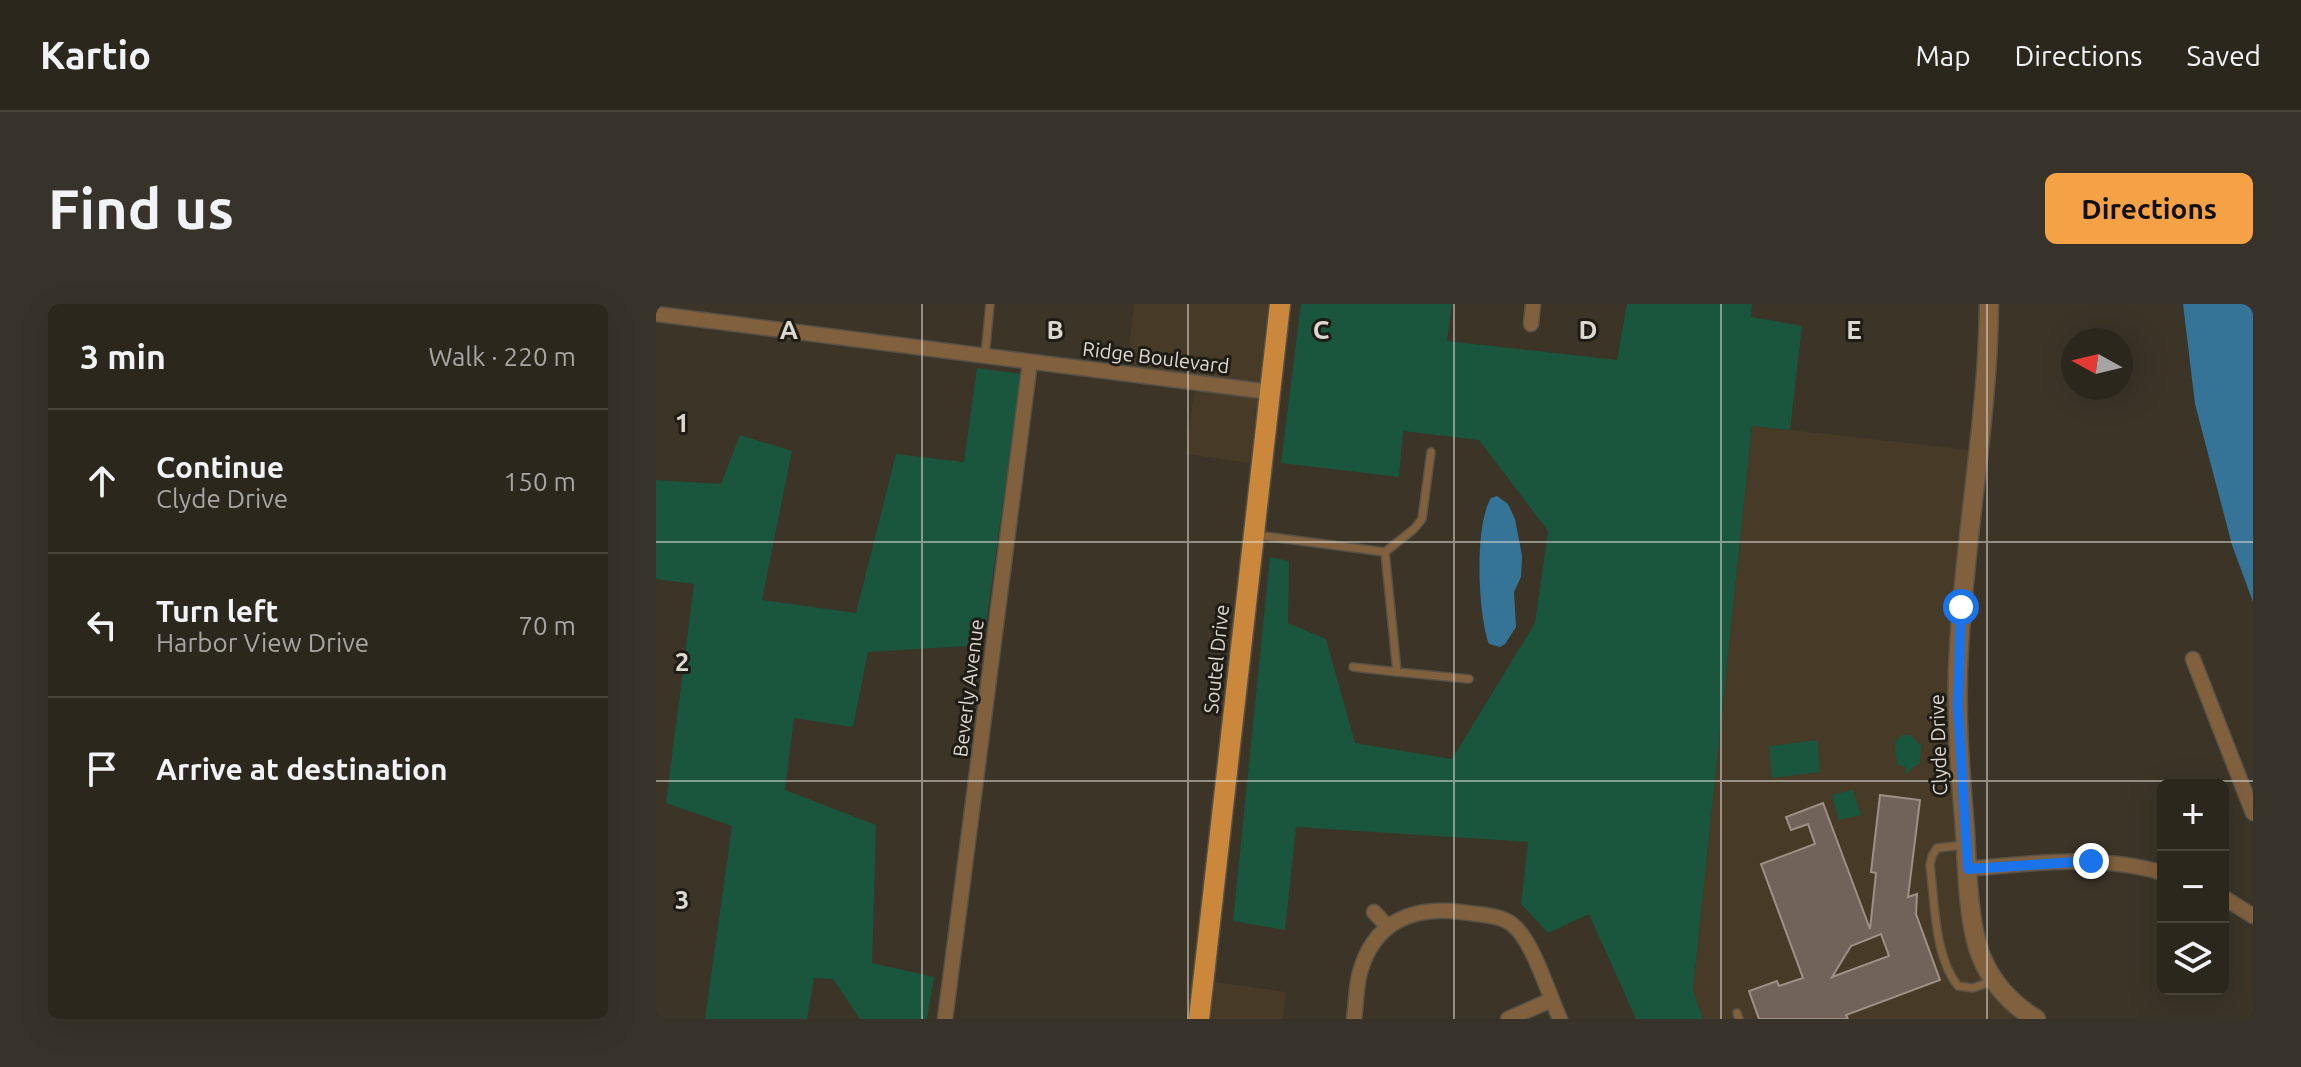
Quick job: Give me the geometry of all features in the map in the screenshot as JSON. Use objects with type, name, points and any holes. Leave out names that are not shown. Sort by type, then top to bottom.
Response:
[{"type":"main road","name":"Soutel Drive","points":[[1199,1019],[1280,304]]},
{"type":"street","points":[[1531,324],[1533,304]]},
{"type":"street","name":"Clyde Drive","points":[[1989,304],[1986,376],[1958,651],[1960,760],[1977,945],[1993,980],[2023,1016]]},
{"type":"street","name":"Ridge Boulevard","points":[[656,314],[1270,392]]},
{"type":"street","name":"Beverly Avenue","points":[[945,1019],[1030,362]]},
{"type":"street","points":[[2193,659],[2253,813]]},
{"type":"street","points":[[1968,869],[2091,861],[2157,871]]},
{"type":"street","points":[[2229,901],[2253,916]]},
{"type":"street","points":[[1354,1019],[1359,978],[1375,940],[1396,920],[1410,914],[1443,910],[1498,918],[1511,923],[1527,942],[1560,1019]]},
{"type":"street","points":[[1374,912],[1388,927]]},
{"type":"street","points":[[1508,1019],[1551,1000]]},
{"type":"lane","points":[[985,356],[990,304]]},
{"type":"lane","points":[[1254,535],[1385,552],[1422,519],[1431,452]]},
{"type":"lane","points":[[1385,552],[1397,672]]},
{"type":"lane","points":[[1353,667],[1469,679]]},
{"type":"lane","points":[[1966,845],[1937,848],[1930,865],[1942,955],[1948,974],[1958,986],[1973,988],[1993,980]]},
{"type":"shaded area","points":[[1134,304],[1268,304],[1250,463],[1186,454],[1196,376],[1127,368]]},
{"type":"shaded area","points":[[1752,426],[1970,450],[1954,593],[1949,675],[1950,758],[1969,948],[1992,995],[2017,1019],[1703,1019],[1693,990]]},
{"type":"shaded area","points":[[1215,982],[1286,992],[1283,1019],[1211,1019]]},
{"type":"green space","points":[[1301,304],[1452,304],[1447,341],[1617,360],[1627,304],[1752,304],[1751,317],[1802,326],[1790,430],[1752,426],[1693,990],[1703,1019],[1636,1019],[1589,914],[1548,933],[1521,904],[1528,842],[1296,827],[1285,930],[1233,921],[1270,557],[1289,561],[1288,623],[1326,639],[1355,743],[1452,759],[1535,623],[1548,531],[1479,440],[1403,431],[1399,477],[1281,463]]},
{"type":"green space","points":[[977,368],[1021,374],[983,645],[868,652],[853,727],[794,718],[785,790],[876,825],[872,963],[934,977],[927,1019],[860,1019],[833,979],[814,978],[807,1019],[705,1019],[732,826],[666,803],[694,584],[656,579],[656,480],[721,484],[740,435],[792,451],[762,600],[856,613],[896,454],[964,462]]},
{"type":"green space","points":[[1902,735],[1910,735],[1921,745],[1920,763],[1908,774],[1906,767],[1897,765],[1895,745]]},
{"type":"green space","points":[[1817,740],[1820,772],[1772,778],[1769,746]]},
{"type":"green space","points":[[1853,790],[1861,815],[1839,820],[1832,795]]},
{"type":"water","points":[[2183,304],[2253,304],[2253,602],[2232,545],[2195,404]]},
{"type":"water","points":[[1497,496],[1508,504],[1515,519],[1522,556],[1521,577],[1514,592],[1516,627],[1500,647],[1489,644],[1480,592],[1482,528],[1491,498]]},
{"type":"building","points":[[1880,795],[1920,800],[1908,897],[1917,894],[1916,914],[1940,980],[1846,1015],[1848,1019],[1759,1019],[1749,991],[1777,981],[1779,986],[1803,978],[1761,864],[1815,844],[1808,824],[1791,830],[1786,817],[1823,803],[1870,929],[1876,873],[1871,872]],"holes":[[[1881,934],[1889,956],[1832,977],[1851,946]]]},
{"type":"route","points":[[1961,607],[1958,706],[1968,869],[2091,861]]}]
